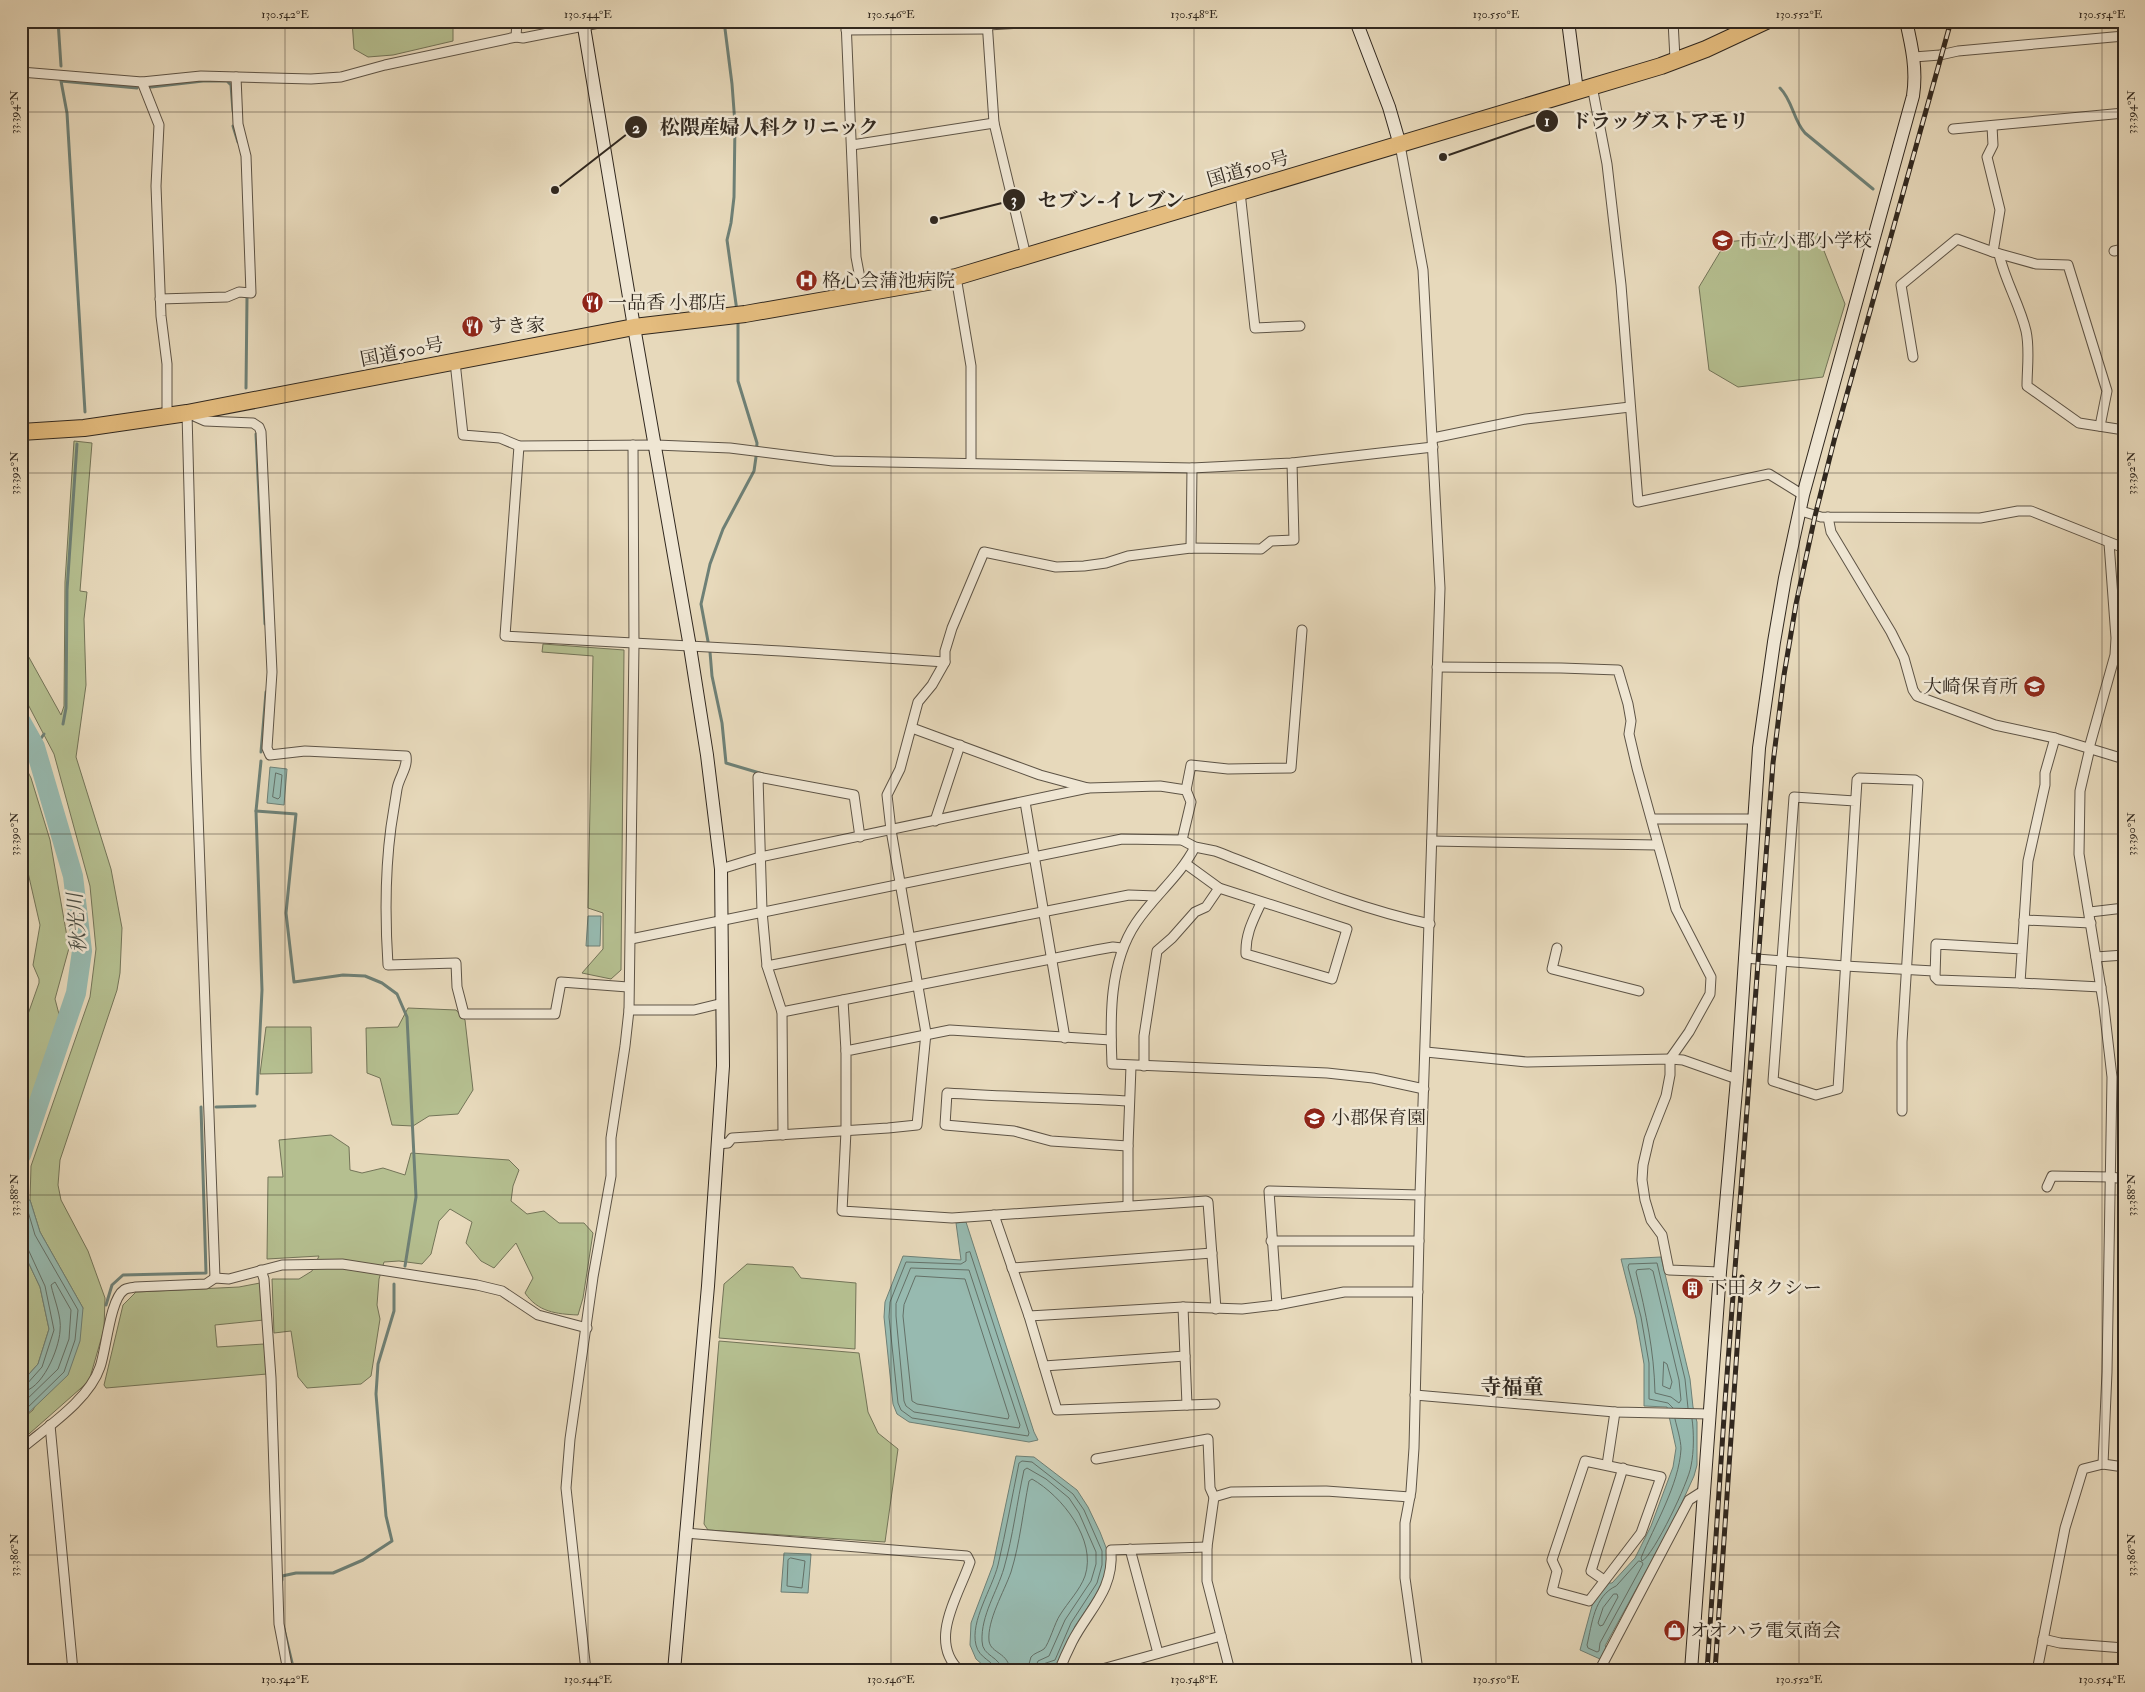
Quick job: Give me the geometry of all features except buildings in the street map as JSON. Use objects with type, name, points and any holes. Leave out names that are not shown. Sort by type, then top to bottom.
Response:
[{"type":"highway","name":"国道500号","points":[[21,432],[84,428],[187,413],[634,327],[746,314],[956,277],[1661,66],[1706,49],[1764,22]]},
{"type":"street","points":[[516,37],[517,21]]},
{"type":"street","points":[[21,72],[142,82],[201,76],[311,80],[341,77],[385,65],[516,37],[523,38],[584,24],[609,21]]},
{"type":"street","points":[[863,294],[856,257],[846,25],[988,25],[1054,21]]},
{"type":"street","points":[[1356,21],[1389,107],[1400,145],[1423,270],[1440,588],[1420,1194],[1414,1448],[1410,1497],[1405,1523],[1405,1578],[1418,1671]]},
{"type":"street","points":[[1568,21],[1584,89],[1607,164],[1621,285],[1638,502],[1769,474],[1803,495]]},
{"type":"street","points":[[1673,21],[1675,60]]},
{"type":"street","points":[[1692,1671],[1759,748],[1785,578],[1803,495],[1913,96],[1916,79],[1914,57],[1906,21]]},
{"type":"street","points":[[584,24],[634,327],[690,647],[707,755],[721,869],[723,1066],[674,1671]]},
{"type":"street","points":[[988,25],[994,123],[1026,256]]},
{"type":"street","points":[[1914,57],[1940,55],[1958,51],[2124,36]]},
{"type":"street","points":[[160,298],[227,297],[239,292],[251,293],[246,156],[238,124],[236,77]]},
{"type":"street","points":[[142,82],[159,125],[156,186],[167,416]]},
{"type":"street","points":[[1953,129],[2124,113]]},
{"type":"street","points":[[852,145],[994,123]]},
{"type":"street","points":[[1992,126],[1993,145],[1988,157],[2000,210],[1996,253],[2026,330],[2028,347],[2027,386],[2079,423],[2124,430]]},
{"type":"street","points":[[1240,192],[1255,328],[1300,326]]},
{"type":"street","points":[[1913,357],[1901,285],[1957,239],[1996,253],[2036,264],[2068,265],[2108,391],[2100,426]]},
{"type":"street","points":[[2114,251],[2124,249]]},
{"type":"street","points":[[956,277],[970,366],[971,463]]},
{"type":"street","points":[[455,362],[463,435],[500,438],[519,446],[656,445],[730,448],[833,460],[1192,468],[1292,463],[1433,443],[1526,419],[1630,407]]},
{"type":"street","points":[[215,1278],[196,780],[187,413],[205,421],[253,423],[259,427],[272,672],[267,748],[270,755],[306,750],[406,756],[407,762],[398,786],[389,847],[386,940],[388,965],[456,963],[457,987],[464,1014],[555,1014],[561,982],[628,987]]},
{"type":"street","points":[[586,1671],[566,1488],[570,1439],[593,1277],[611,1176],[611,1138],[629,1010],[634,644],[633,445]]},
{"type":"street","points":[[519,446],[505,636],[690,647],[781,650],[945,662]]},
{"type":"street","points":[[718,1144],[728,1143],[732,1138],[846,1131],[917,1124],[926,1033],[911,936],[891,830],[887,794],[900,769],[918,702],[932,685],[945,662],[945,652],[952,628],[984,552],[1056,567],[1099,564],[1128,556],[1191,548],[1261,549],[1271,541],[1294,540],[1292,463]]},
{"type":"street","points":[[1191,548],[1192,468]]},
{"type":"street","points":[[1801,510],[1815,516],[1828,517],[1980,518],[2018,511],[2031,511],[2124,548]]},
{"type":"street","points":[[1828,517],[1831,532],[1904,658],[1913,690],[1917,696],[1996,724],[2055,738],[2124,759]]},
{"type":"street","points":[[2103,1464],[2112,1077],[2090,912],[2079,854],[2080,791],[2115,655],[2116,638],[2109,543]]},
{"type":"street","points":[[1182,840],[1191,802],[1186,790],[1192,765],[1228,768],[1291,768],[1302,630]]},
{"type":"street","points":[[1438,667],[1618,670],[1628,704],[1631,721],[1629,734],[1637,768],[1676,909],[1711,977],[1710,994],[1670,1059],[1670,1075],[1666,1096],[1649,1139],[1643,1165],[1642,1180],[1645,1200],[1651,1220],[1662,1236],[1669,1270],[1720,1272]]},
{"type":"street","points":[[912,728],[1040,775],[1088,788]]},
{"type":"street","points":[[2020,983],[2028,862],[2045,785],[2044,773],[2055,738]]},
{"type":"street","points":[[935,821],[960,745]]},
{"type":"street","points":[[783,1135],[782,1012],[767,966],[762,911],[758,777],[854,795],[860,837]]},
{"type":"street","points":[[1855,801],[1794,797],[1773,1080],[1816,1095],[1838,1089],[1857,780],[1859,778],[1915,780],[1918,782],[1905,970],[1902,1111]]},
{"type":"street","points":[[721,869],[760,857],[1088,788],[1160,786],[1186,790]]},
{"type":"street","points":[[1025,802],[1064,1038]]},
{"type":"street","points":[[1652,818],[1754,819]]},
{"type":"street","points":[[631,939],[1122,839],[1182,840],[1195,847],[1215,851],[1354,904],[1393,916],[1430,924]]},
{"type":"street","points":[[1432,841],[1657,845]]},
{"type":"street","points":[[1195,847],[1186,864],[1136,923],[1122,948],[1115,984],[1111,1040],[1112,1064],[1327,1073],[1373,1078],[1424,1089]]},
{"type":"street","points":[[1186,864],[1219,888],[1347,929],[1332,979],[1246,954],[1245,944],[1250,926],[1261,903]]},
{"type":"street","points":[[1144,1066],[1144,1036],[1157,951],[1172,938],[1195,912],[1206,907],[1219,888]]},
{"type":"street","points":[[767,966],[911,936],[1129,895],[1157,896]]},
{"type":"street","points":[[2090,912],[2124,908]]},
{"type":"street","points":[[2024,920],[2091,923]]},
{"type":"street","points":[[2022,949],[1936,944],[1934,971],[1938,980],[2101,987]]},
{"type":"street","points":[[782,1012],[1113,947],[1122,948]]},
{"type":"street","points":[[1557,948],[1552,969],[1639,991]]},
{"type":"street","points":[[2096,957],[2124,955]]},
{"type":"street","points":[[1744,958],[1934,971]]},
{"type":"street","points":[[843,1000],[846,1051],[846,1131],[842,1211],[952,1218],[1208,1202],[1216,1309]]},
{"type":"street","points":[[629,1010],[694,1010],[723,1003]]},
{"type":"street","points":[[846,1051],[926,1033],[950,1030],[1111,1040]]},
{"type":"street","points":[[1426,1052],[1527,1062],[1683,1060],[1736,1079]]},
{"type":"street","points":[[1128,1206],[1131,1066]]},
{"type":"street","points":[[1128,1146],[1051,1141],[1014,1131],[945,1125],[947,1094],[1129,1101]]},
{"type":"street","points":[[2047,1187],[2052,1176],[2124,1179]]},
{"type":"street","points":[[1277,1306],[1271,1242],[1269,1191],[1420,1194]]},
{"type":"street","points":[[994,1215],[1029,1316],[1057,1410],[1215,1404]]},
{"type":"street","points":[[1271,1242],[1419,1242]]},
{"type":"street","points":[[1012,1268],[1212,1253]]},
{"type":"street","points":[[21,1449],[50,1425],[92,1385],[101,1366],[113,1311],[119,1295],[124,1290],[135,1287],[206,1284],[215,1278],[229,1279],[282,1265],[342,1264],[477,1285],[502,1291],[538,1315],[587,1328]]},
{"type":"street","points":[[261,1270],[264,1279],[271,1378],[279,1624],[288,1671]]},
{"type":"street","points":[[1029,1316],[1183,1308],[1216,1309],[1277,1306],[1344,1292],[1418,1292]]},
{"type":"street","points":[[1183,1308],[1187,1405]]},
{"type":"street","points":[[1044,1366],[1185,1356]]},
{"type":"street","points":[[1415,1395],[1615,1412],[1710,1414]]},
{"type":"street","points":[[1607,1465],[1615,1412]]},
{"type":"street","points":[[50,1425],[73,1671]]},
{"type":"street","points":[[1096,1458],[1208,1439],[1210,1488],[1214,1497],[1207,1546],[1207,1581],[1230,1671]]},
{"type":"street","points":[[1585,1461],[1607,1465],[1661,1477],[1640,1533],[1589,1601],[1552,1591],[1557,1571],[1552,1560],[1585,1461]]},
{"type":"street","points":[[2037,1671],[2065,1528],[2083,1469],[2103,1464],[2124,1467]]},
{"type":"street","points":[[1604,1580],[1591,1570],[1623,1468]]},
{"type":"street","points":[[1214,1497],[1231,1492],[1326,1491],[1410,1497]]},
{"type":"street","points":[[1599,1671],[1689,1500],[1700,1493],[1705,1493]]},
{"type":"street","points":[[685,1533],[967,1556],[970,1562],[963,1583],[949,1611],[945,1648],[953,1665],[960,1671]]},
{"type":"street","points":[[1058,1671],[1072,1642],[1106,1588],[1111,1570],[1111,1550],[1207,1546]]},
{"type":"street","points":[[1130,1549],[1158,1653]]},
{"type":"street","points":[[1096,1671],[1221,1636]]},
{"type":"street","points":[[2043,1639],[2060,1643],[2124,1648]]},
{"type":"green space","points":[[352,21],[453,21],[453,41],[393,55],[368,57],[354,49]]},
{"type":"green space","points":[[1817,233],[1845,304],[1823,377],[1738,387],[1709,370],[1699,287],[1726,242]]},
{"type":"green space","points":[[74,441],[92,443],[80,591],[87,592],[84,619],[86,685],[76,757],[111,869],[122,928],[120,973],[117,990],[60,1160],[58,1185],[61,1200],[88,1251],[105,1298],[104,1329],[89,1381],[21,1441],[21,1420],[33,1410],[83,1308],[40,1232],[30,1200],[31,1166],[90,997],[96,949],[90,886],[54,754],[21,691],[21,643],[61,715],[64,706],[65,582]]},
{"type":"green space","points":[[543,644],[624,650],[621,970],[611,979],[582,973],[603,949],[603,913],[588,908],[593,656],[542,652]]},
{"type":"green space","points":[[21,758],[31,778],[50,840],[69,948],[55,999],[60,1018],[21,1127],[21,1034],[39,983],[33,965],[40,925],[21,842]]},
{"type":"green space","points":[[408,1008],[456,1010],[465,1020],[473,1090],[458,1114],[429,1116],[413,1126],[392,1125],[380,1078],[367,1073],[366,1028],[398,1027]]},
{"type":"green space","points":[[266,1027],[311,1027],[312,1073],[260,1074]]},
{"type":"green space","points":[[331,1135],[349,1147],[350,1170],[362,1173],[383,1168],[405,1175],[411,1153],[509,1160],[519,1170],[513,1186],[511,1201],[527,1214],[544,1211],[559,1223],[584,1223],[593,1233],[583,1298],[578,1315],[548,1311],[530,1299],[525,1293],[533,1278],[516,1243],[494,1268],[481,1261],[466,1243],[472,1222],[450,1209],[439,1221],[431,1254],[422,1264],[399,1261],[384,1262],[379,1279],[377,1305],[380,1319],[371,1376],[361,1384],[307,1388],[298,1377],[291,1331],[274,1333],[272,1279],[299,1279],[312,1271],[319,1256],[267,1259],[268,1177],[283,1177],[279,1140]]},
{"type":"green space","points":[[21,1247],[40,1287],[49,1329],[38,1364],[21,1383]]},
{"type":"green space","points":[[747,1264],[793,1267],[801,1278],[856,1283],[855,1349],[719,1338],[724,1284]]},
{"type":"green space","points":[[260,1283],[264,1320],[215,1325],[217,1347],[264,1344],[267,1374],[106,1388],[104,1385],[123,1305],[136,1292],[239,1287]]},
{"type":"green space","points":[[719,1341],[859,1353],[868,1412],[878,1433],[898,1449],[885,1542],[708,1530],[704,1524]]},
{"type":"green space","points":[[495,1667],[495,1671],[439,1671]]},
{"type":"water","points":[[270,767],[287,769],[284,805],[267,803]]},
{"type":"water","points":[[588,916],[601,916],[600,946],[586,946]]},
{"type":"water","points":[[30,1200],[40,1232],[83,1308],[80,1341],[68,1375],[21,1420],[21,1383],[38,1364],[49,1329],[40,1287],[21,1247],[21,1202]]},
{"type":"water","points":[[966,1222],[1038,1440],[1029,1442],[909,1422],[897,1414],[893,1404],[884,1317],[885,1302],[903,1256],[961,1260],[956,1223]]},
{"type":"water","points":[[1661,1257],[1690,1379],[1693,1407],[1697,1422],[1697,1465],[1674,1520],[1605,1646],[1607,1648],[1600,1659],[1580,1650],[1593,1602],[1609,1583],[1612,1583],[1635,1558],[1651,1526],[1673,1467],[1676,1448],[1667,1407],[1644,1406],[1644,1364],[1636,1318],[1621,1259]]},
{"type":"water","points":[[1016,1456],[1034,1457],[1077,1490],[1100,1532],[1107,1550],[1107,1565],[1102,1586],[1075,1626],[1060,1663],[1051,1668],[996,1671],[984,1666],[976,1659],[970,1645],[971,1623],[993,1565]]},
{"type":"water","points":[[784,1553],[811,1554],[808,1593],[781,1592]]},
{"type":"waterway","points":[[58,21],[61,66]]},
{"type":"waterway","points":[[724,21],[735,124],[734,197],[727,240],[737,311]]},
{"type":"waterway","points":[[85,412],[67,113],[61,81],[137,88]]},
{"type":"waterway","points":[[151,87],[203,81],[227,81],[231,85],[233,111]]},
{"type":"waterway","points":[[1780,88],[1788,99],[1805,133],[1873,189]]},
{"type":"waterway","points":[[233,126],[238,142]]},
{"type":"waterway","points":[[246,388],[247,298]]},
{"type":"waterway","points":[[738,320],[738,381],[757,443],[756,457],[754,471],[723,529],[710,564],[701,604],[710,652],[712,676],[722,723],[726,763],[763,774]]},
{"type":"waterway","points":[[256,434],[265,624]]},
{"type":"waterway","points":[[63,724],[66,708],[67,590],[77,444]]},
{"type":"waterway","points":[[261,752],[266,692]]},
{"type":"waterway","name":"秋光川","points":[[21,722],[35,747],[73,876],[82,951],[76,993],[21,1155]]},
{"type":"waterway","points":[[35,747],[44,734]]},
{"type":"waterway","points":[[257,1094],[262,990],[256,811],[261,761]]},
{"type":"waterway","points":[[256,811],[296,814],[286,913],[294,982],[343,975],[365,976],[382,983],[397,994],[407,1017],[416,1197],[405,1266]]},
{"type":"waterway","points":[[216,1107],[255,1106]]},
{"type":"waterway","points":[[106,1305],[112,1285],[123,1275],[206,1273],[201,1107]]},
{"type":"waterway","points":[[282,1580],[282,1576],[296,1573],[333,1573],[363,1560],[392,1541],[386,1516],[376,1394],[378,1364],[394,1311],[394,1284]]},
{"type":"waterway","points":[[284,1629],[294,1671]]},
{"type":"railway","points":[[1707,1671],[1725,1402],[1773,763],[1784,675],[1796,604],[1815,516],[1835,437],[1951,21]]},
{"type":"railway","points":[[1715,1671],[1742,1277]]},
{"type":"place","name":"ドラッグストアモリ","points":[[1443,157]]},
{"type":"place","name":"松隈産婦人科クリニック","points":[[555,190]]},
{"type":"place","name":"セブン-イレブン","points":[[934,220]]},
{"type":"place","name":"市立小郡小学校","points":[[1723,241]]},
{"type":"place","name":"格心会蒲池病院","points":[[806,281]]},
{"type":"place","name":"一品香 小郡店","points":[[592,303]]},
{"type":"place","name":"すき家","points":[[472,326]]},
{"type":"place","name":"大崎保育所","points":[[2034,687]]},
{"type":"place","name":"小郡保育園","points":[[1315,1118]]},
{"type":"place","name":"下田タクシー","points":[[1692,1288]]},
{"type":"place","name":"オオハラ電気商会","points":[[1674,1631]]},
{"type":"district","name":"寺福童","points":[[1512,1387]]}]
